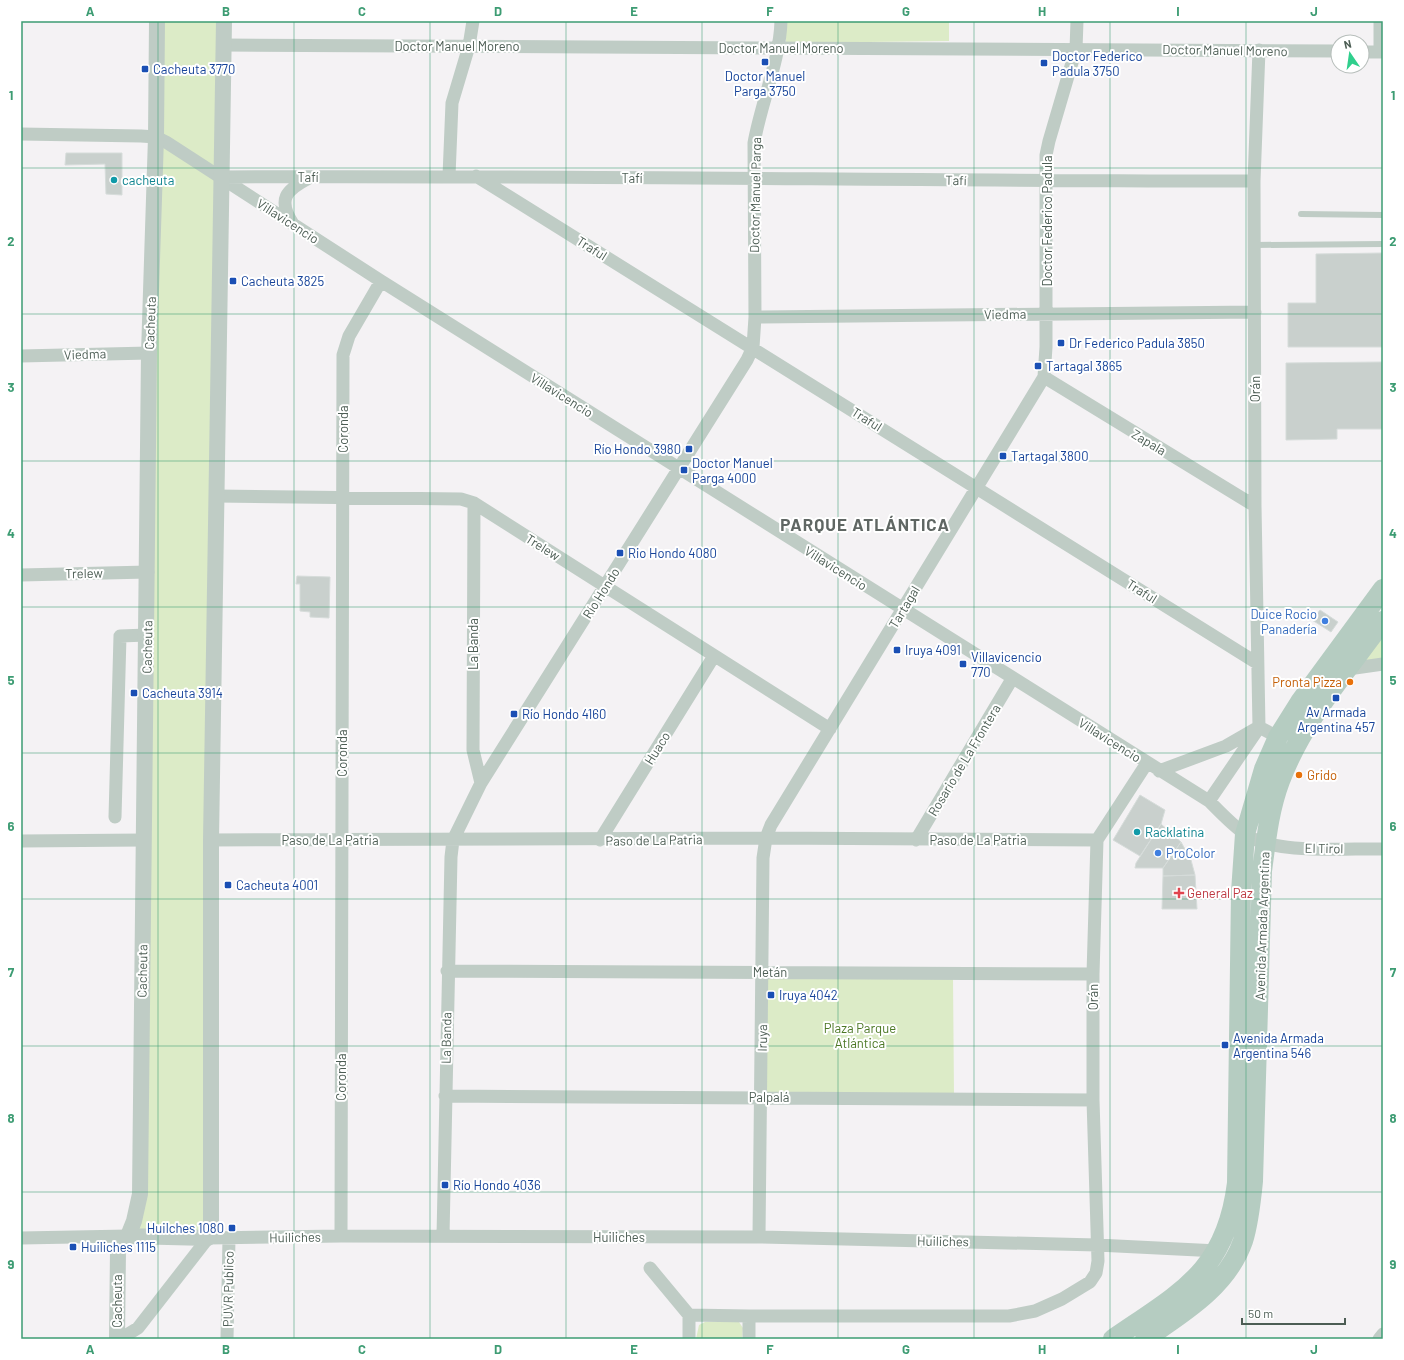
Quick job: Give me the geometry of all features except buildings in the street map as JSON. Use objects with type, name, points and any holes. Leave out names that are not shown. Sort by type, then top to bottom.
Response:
[{"type":"main road","name":"Avenida Armada Argentina","points":[[1114,1339],[1186,1288],[1218,1251],[1228,1229],[1237,1183],[1241,892],[1245,834],[1264,769],[1278,737],[1300,702],[1383,589]]},
{"type":"main road","name":"Avenida Armada Argentina","points":[[1145,1339],[1196,1304],[1209,1292],[1236,1256],[1244,1235],[1249,1216],[1253,1181],[1262,879],[1265,844],[1275,798],[1287,763],[1308,724],[1383,621]]},
{"type":"street","name":"Cacheuta","points":[[119,1339],[118,1250],[128,1236],[134,1221],[140,1194],[143,840],[148,572],[149,352],[156,137],[157,21]]},
{"type":"street","points":[[119,1339],[138,1328],[208,1238],[211,1223],[211,840],[224,21]]},
{"type":"street","points":[[449,176],[452,103],[469,46],[474,21]]},
{"type":"street","name":"Doctor Manuel Parga","points":[[753,347],[755,317],[753,178],[754,142],[758,118],[778,48],[780,21]]},
{"type":"street","name":"Doctor Federico Padula","points":[[1044,377],[1046,314],[1046,155],[1076,49],[1077,21]]},
{"type":"street","points":[[1370,52],[1381,52],[1380,21]]},
{"type":"street","name":"Doctor Manuel Moreno","points":[[224,45],[1259,50],[1330,52]]},
{"type":"street","name":"Orán","points":[[1259,50],[1254,181],[1255,506],[1259,727]]},
{"type":"street","points":[[21,134],[156,137],[221,178]]},
{"type":"street","name":"Tafí","points":[[221,178],[476,176],[1046,181],[1254,181]]},
{"type":"street","name":"Traful","points":[[476,176],[753,347],[1257,663]]},
{"type":"street","points":[[293,224],[286,214],[284,202],[288,192],[293,187],[312,177]]},
{"type":"street","name":"Villavicencio","points":[[221,178],[381,281],[902,610],[1209,801],[1245,834],[1265,844]]},
{"type":"street","name":"Coronda","points":[[341,1236],[343,355],[344,346],[381,281]]},
{"type":"street","name":"Viedma","points":[[755,317],[1255,312]]},
{"type":"street","name":"Río Hondo","points":[[453,840],[481,784],[747,360],[753,347]]},
{"type":"street","name":"Viedma","points":[[21,356],[149,352]]},
{"type":"street","name":"Zapala","points":[[1044,377],[1255,506]]},
{"type":"street","name":"Tartagal","points":[[766,838],[771,825],[1044,377]]},
{"type":"street","name":"Trelew","points":[[216,496],[461,499],[474,503],[830,729]]},
{"type":"street","name":"La Banda","points":[[474,503],[473,750],[481,784]]},
{"type":"street","name":"Trelew","points":[[21,575],[148,572]]},
{"type":"street","points":[[116,817],[120,636],[147,635]]},
{"type":"street","name":"Huaco","points":[[600,840],[714,656]]},
{"type":"street","points":[[1348,669],[1383,664]]},
{"type":"street","name":"Rosario de La Frontera","points":[[916,840],[1012,679]]},
{"type":"street","points":[[1259,727],[1278,737]]},
{"type":"street","points":[[1159,771],[1226,746],[1259,727]]},
{"type":"street","points":[[1209,801],[1259,727]]},
{"type":"street","points":[[1097,840],[1147,763]]},
{"type":"street","name":"Paso de La Patria","points":[[211,840],[600,840],[766,838],[1097,840]]},
{"type":"street","name":"Iruya","points":[[759,1237],[763,858],[766,838]]},
{"type":"street","points":[[21,841],[143,840]]},
{"type":"street","name":"La Banda","points":[[443,1236],[447,971],[451,857],[453,840]]},
{"type":"street","name":"Orán","points":[[689,1315],[1009,1316],[1035,1311],[1062,1299],[1090,1282],[1096,1273],[1098,1261],[1093,1100],[1093,974],[1097,840]]},
{"type":"street","name":"El Tirol","points":[[1265,844],[1283,848],[1383,849]]},
{"type":"street","name":"Metán","points":[[447,971],[1093,974]]},
{"type":"street","name":"Palpalá","points":[[445,1096],[1093,1100]]},
{"type":"street","name":"Huiliches","points":[[21,1238],[128,1236],[208,1238],[341,1236],[759,1237],[1097,1245],[1218,1251]]},
{"type":"street","name":"PUVR Publico","points":[[227,1339],[229,1238]]},
{"type":"street","points":[[650,1268],[689,1315],[689,1339]]},
{"type":"street","points":[[749,1316],[749,1339]]},
{"type":"street","points":[[1379,1339],[1383,1334]]},
{"type":"lane","points":[[1301,214],[1383,214]]},
{"type":"lane","points":[[1255,245],[1383,244]]},
{"type":"green space","points":[[157,21],[224,21],[208,1238],[128,1236],[134,1221]]},
{"type":"green space","points":[[786,21],[949,21],[949,41],[786,43]]},
{"type":"green space","points":[[1383,625],[1383,659],[1356,664]]},
{"type":"green space","name":"Plaza Parque Atlántica","points":[[768,977],[953,977],[954,1095],[765,1094]]},
{"type":"green space","points":[[705,1322],[739,1322],[743,1328],[742,1339],[696,1339],[699,1325]]},
{"type":"place","name":"Doctor Manuel Parga 3750","points":[[765,62]]},
{"type":"place","name":"Doctor Federico Padula 3750","points":[[1044,63]]},
{"type":"place","name":"Cacheuta 3770","points":[[145,69]]},
{"type":"place","name":"cacheuta","points":[[114,180]]},
{"type":"place","name":"Cacheuta 3825","points":[[233,281]]},
{"type":"place","name":"Dr Federico Padula 3850","points":[[1061,343]]},
{"type":"place","name":"Tartagal 3865","points":[[1038,366]]},
{"type":"place","name":"Río Hondo 3980","points":[[689,449]]},
{"type":"place","name":"Tartagal 3800","points":[[1003,456]]},
{"type":"place","name":"Doctor Manuel Parga 4000","points":[[684,470]]},
{"type":"place","name":"Rio Hondo 4080","points":[[620,553]]},
{"type":"place","name":"Duice Rocio Panadería","points":[[1325,621]]},
{"type":"place","name":"Iruya 4091","points":[[897,650]]},
{"type":"place","name":"Villavicencio 770","points":[[963,664]]},
{"type":"place","name":"Pronta Pizza","points":[[1350,682]]},
{"type":"place","name":"Cacheuta 3914","points":[[134,693]]},
{"type":"place","name":"Av Armada Argentina 457","points":[[1336,698]]},
{"type":"place","name":"Río Hondo 4160","points":[[514,714]]},
{"type":"place","name":"Grido","points":[[1299,775]]},
{"type":"place","name":"Racklatina","points":[[1137,832]]},
{"type":"place","name":"ProColor","points":[[1158,853]]},
{"type":"place","name":"Cacheuta 4001","points":[[228,885]]},
{"type":"place","name":"General Paz","points":[[1179,893]]},
{"type":"place","name":"Iruya 4042","points":[[771,995]]},
{"type":"place","name":"Avenida Armada Argentina 546","points":[[1225,1045]]},
{"type":"place","name":"Río Hondo 4036","points":[[445,1185]]},
{"type":"place","name":"Huilches 1080","points":[[232,1228]]},
{"type":"place","name":"Huiliches 1115","points":[[73,1247]]},
{"type":"district","name":"PARQUE ATLÁNTICA","points":[[865,525]]}]
